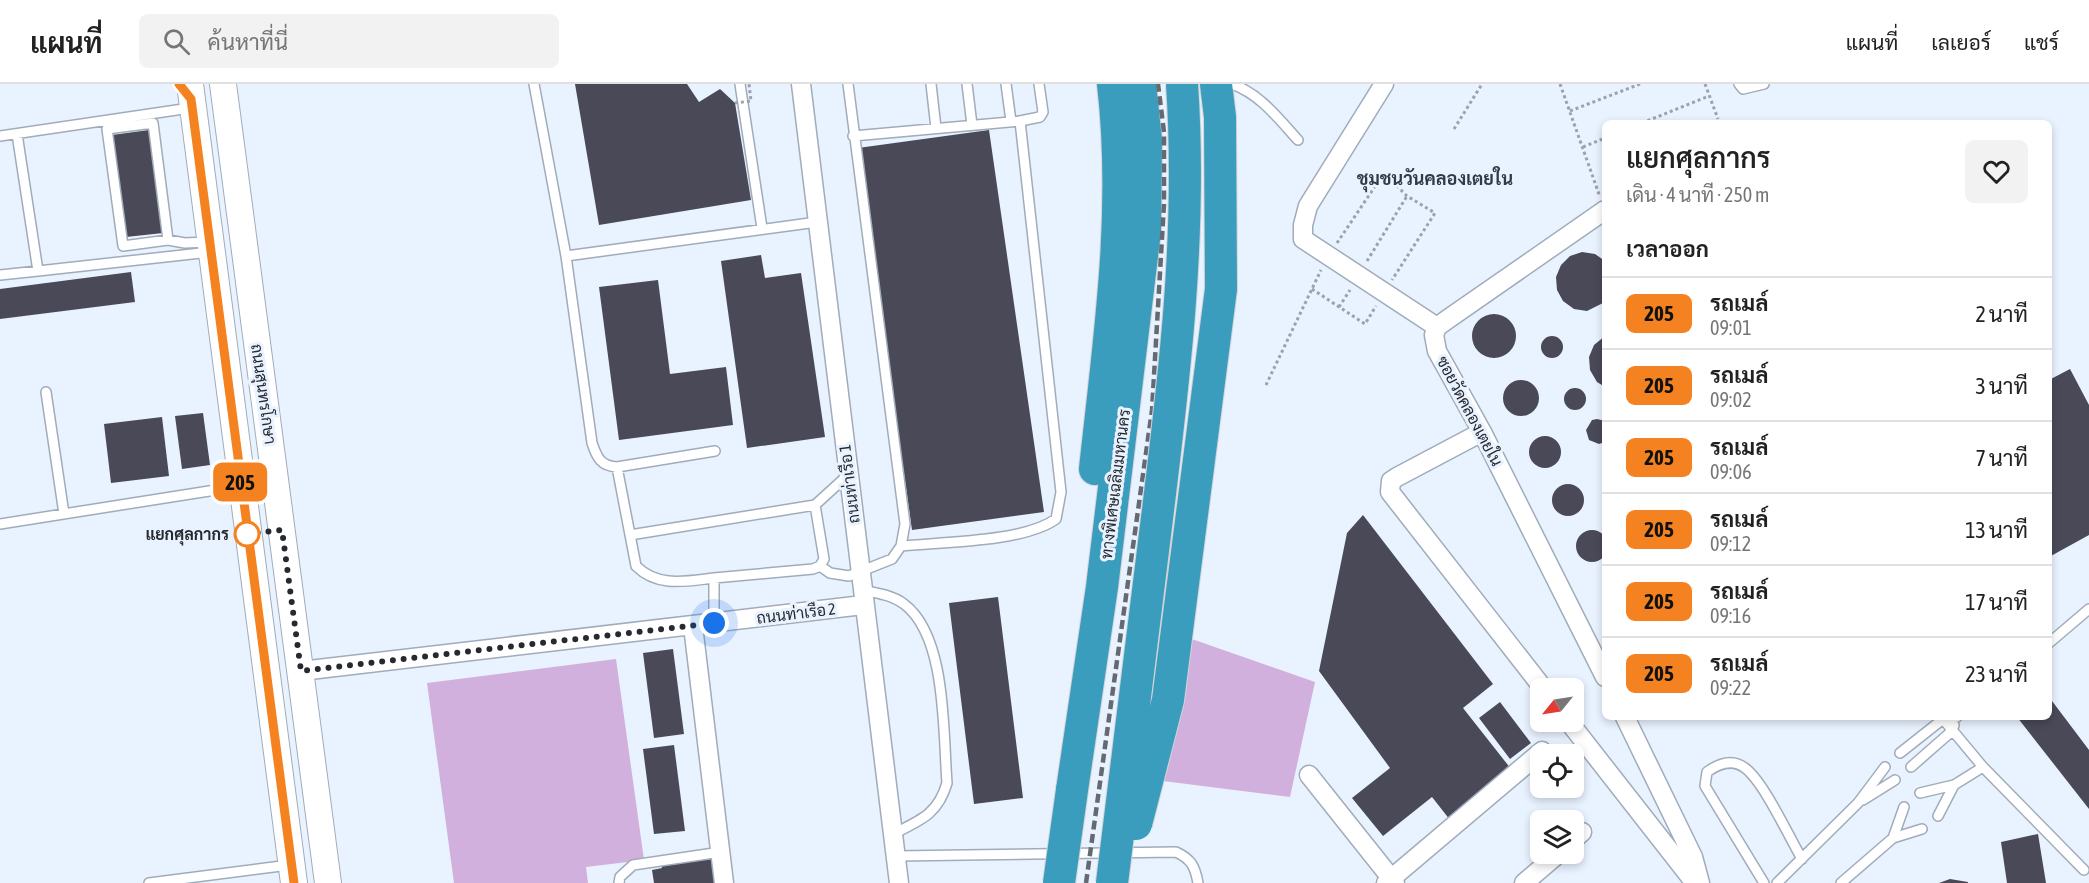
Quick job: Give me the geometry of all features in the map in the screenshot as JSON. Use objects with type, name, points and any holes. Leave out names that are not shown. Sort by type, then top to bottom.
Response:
[{"type":"highway","points":[[1086,699],[1089,535],[1115,289],[1119,218],[1119,132],[1113,84]]},
{"type":"highway","name":"ทางพิเศษเฉลิมมหานคร","points":[[1059,883],[1102,587],[1145,231],[1146,140],[1140,84]]},
{"type":"highway","points":[[1112,883],[1177,356],[1186,243],[1187,150],[1182,84]]},
{"type":"highway","points":[[1120,883],[1168,700],[1221,289],[1220,117],[1216,84]]},
{"type":"main road","points":[[224,96],[234,84]]},
{"type":"main road","points":[[188,94],[293,874]]},
{"type":"main road","name":"ถนนสุนทรโกษา","points":[[224,96],[328,883]]},
{"type":"street","name":"ถนนท่าเรือ 1","points":[[801,84],[861,589],[899,883]]},
{"type":"street","points":[[1384,84],[1308,206],[1303,225],[1303,239],[1437,327],[1602,212]]},
{"type":"street","name":"ซอยวัดคลองเตยใน","points":[[1437,327],[1434,335],[1437,351],[1482,432],[1602,671]]},
{"type":"street","points":[[1482,432],[1397,477],[1391,481],[1390,492],[1535,678]]},
{"type":"street","name":"ถนนท่าเรือ 2","points":[[301,671],[714,623],[861,589]]},
{"type":"street","points":[[693,626],[724,883]]},
{"type":"street","points":[[1626,720],[1694,857],[1700,883]]},
{"type":"street","points":[[1577,732],[1695,883]]},
{"type":"street","points":[[1309,776],[1391,881],[1530,761]]},
{"type":"street","points":[[1524,883],[1546,864]]},
{"type":"lane","points":[[534,84],[566,256],[592,443],[598,460],[608,466],[617,467],[716,452]]},
{"type":"lane","points":[[740,84],[762,228]]},
{"type":"lane","points":[[848,84],[853,136],[906,524],[901,546],[892,559],[861,589]]},
{"type":"lane","points":[[932,84],[936,128]]},
{"type":"lane","points":[[967,84],[972,125]]},
{"type":"lane","points":[[901,546],[1011,535],[1043,528],[1056,519],[1060,507],[1061,492],[1052,410],[1015,121],[1006,84]]},
{"type":"lane","points":[[853,136],[1040,117],[1043,112],[1039,84]]},
{"type":"lane","points":[[1232,84],[1245,89],[1265,104],[1298,140]]},
{"type":"lane","points":[[1740,84],[1743,89],[1749,90],[1764,84]]},
{"type":"lane","points":[[0,136],[188,94]]},
{"type":"lane","points":[[168,240],[153,123],[107,129],[123,246],[168,240],[209,247]]},
{"type":"lane","points":[[17,134],[38,271]]},
{"type":"lane","points":[[566,256],[817,222]]},
{"type":"lane","points":[[0,275],[209,247]]},
{"type":"lane","points":[[46,392],[64,514]]},
{"type":"lane","points":[[617,467],[636,566],[654,579],[668,582],[813,569],[820,566],[824,559],[816,505]]},
{"type":"lane","points":[[630,535],[816,505],[848,475]]},
{"type":"lane","points":[[0,524],[241,486]]},
{"type":"lane","points":[[820,566],[830,573],[849,576],[861,589],[887,595],[905,605],[924,626],[937,666],[947,783],[943,797],[928,816],[893,834]]},
{"type":"lane","points":[[714,578],[714,623]]},
{"type":"lane","points":[[2052,640],[2089,609]]},
{"type":"lane","points":[[1900,753],[1942,720]]},
{"type":"lane","points":[[1944,720],[1983,767],[2084,870]]},
{"type":"lane","points":[[1911,767],[1952,731],[1956,720]]},
{"type":"lane","points":[[1764,883],[1705,786],[1707,772],[1717,764],[1732,762],[1744,767],[1755,779],[1802,859]]},
{"type":"lane","points":[[1777,883],[1858,803],[1885,767]]},
{"type":"lane","points":[[1920,793],[1954,785],[1983,767]]},
{"type":"lane","points":[[1858,803],[1895,780]]},
{"type":"lane","points":[[1938,816],[1954,785]]},
{"type":"lane","points":[[1893,838],[1904,807]]},
{"type":"lane","points":[[1841,883],[1893,838],[1923,829]]},
{"type":"lane","points":[[619,883],[620,877],[633,865],[721,852]]},
{"type":"lane","points":[[896,856],[1176,852],[1189,858],[1196,869],[1198,883]]},
{"type":"lane","points":[[149,883],[293,874]]},
{"type":"path","points":[[735,103],[751,101],[748,84]]},
{"type":"path","points":[[1454,129],[1482,84]]},
{"type":"path","points":[[1560,84],[1602,201]]},
{"type":"path","points":[[1570,111],[1640,84]]},
{"type":"path","points":[[1705,84],[1718,119]]},
{"type":"path","points":[[1649,120],[1709,96]]},
{"type":"path","points":[[1583,147],[1602,139]]},
{"type":"path","points":[[1266,385],[1312,289],[1328,256],[1384,172],[1407,196],[1435,213],[1365,324],[1312,289]]},
{"type":"path","points":[[1359,275],[1407,196]]},
{"type":"shaded area","points":[[1186,637],[1315,682],[1290,797],[1163,781]]},
{"type":"shaded area","points":[[616,659],[644,860],[586,867],[588,883],[454,883],[427,683]]},
{"type":"building","points":[[575,84],[687,84],[699,102],[720,89],[735,103],[751,200],[599,225]]},
{"type":"building","points":[[149,130],[163,233],[126,237],[112,135]]},
{"type":"building","points":[[989,130],[1044,512],[912,530],[858,148]]},
{"type":"building","points":[[1582,252],[1595,254],[1602,259],[1602,304],[1587,311],[1574,309],[1563,301],[1557,290],[1556,277],[1561,265],[1570,256]]},
{"type":"building","points":[[761,255],[765,278],[801,273],[825,437],[747,448],[721,261]]},
{"type":"building","points":[[131,272],[135,302],[0,319],[0,289]]},
{"type":"building","points":[[658,280],[670,374],[726,367],[733,425],[619,440],[599,287]]},
{"type":"building","points":[[1494,314],[1510,320],[1516,336],[1510,352],[1494,358],[1478,352],[1472,336],[1478,320]]},
{"type":"building","points":[[1552,336],[1560,339],[1563,347],[1560,355],[1552,358],[1544,355],[1541,347],[1544,339]]},
{"type":"building","points":[[1602,338],[1602,385],[1597,382],[1590,370],[1589,357],[1594,345]]},
{"type":"building","points":[[2070,369],[2089,405],[2089,535],[2052,555],[2052,378]]},
{"type":"building","points":[[1521,380],[1534,385],[1539,398],[1534,411],[1521,416],[1508,411],[1503,398],[1508,385]]},
{"type":"building","points":[[1575,388],[1583,391],[1586,399],[1583,407],[1575,410],[1567,407],[1564,399],[1567,391]]},
{"type":"building","points":[[203,413],[210,465],[182,469],[175,416]]},
{"type":"building","points":[[162,417],[169,476],[111,483],[104,424]]},
{"type":"building","points":[[1592,420],[1602,420],[1602,443],[1589,440],[1586,430]]},
{"type":"building","points":[[1545,436],[1557,440],[1561,452],[1557,464],[1545,468],[1533,464],[1529,452],[1533,440]]},
{"type":"building","points":[[1568,484],[1580,488],[1584,500],[1580,512],[1568,516],[1556,512],[1552,500],[1556,488]]},
{"type":"building","points":[[1363,515],[1493,684],[1463,708],[1515,774],[1454,825],[1432,797],[1383,836],[1352,798],[1390,768],[1319,671],[1347,533]]},
{"type":"building","points":[[1586,531],[1598,531],[1602,534],[1602,558],[1598,561],[1586,561],[1577,552],[1577,540]]},
{"type":"building","points":[[998,597],[1023,798],[974,804],[949,603]]},
{"type":"building","points":[[673,649],[684,734],[654,738],[643,653]]},
{"type":"building","points":[[2052,701],[2089,750],[2089,809],[2019,720],[2052,720]]},
{"type":"building","points":[[1500,702],[1531,743],[1510,759],[1479,718]]},
{"type":"building","points":[[674,745],[685,831],[654,834],[643,749]]},
{"type":"building","points":[[2038,834],[2046,883],[2007,883],[2001,842]]},
{"type":"building","points":[[712,858],[715,883],[654,883],[652,870],[662,868],[660,863]]},
{"type":"building","points":[[1950,879],[1968,882],[1968,883],[1939,883]]},
{"type":"railway","points":[[1086,883],[1152,410],[1164,204],[1164,132],[1158,84]]},
{"type":"bus line","name":"205","points":[[179,84],[191,99],[294,883]]},
{"type":"place","name":"แยกศุลกากร","points":[[247,534]]},
{"type":"district","name":"ชุมชนวันคลองเตยใน","points":[[1435,178]]},
{"type":"route","points":[[247,534],[282,530],[301,671],[714,623]]}]
